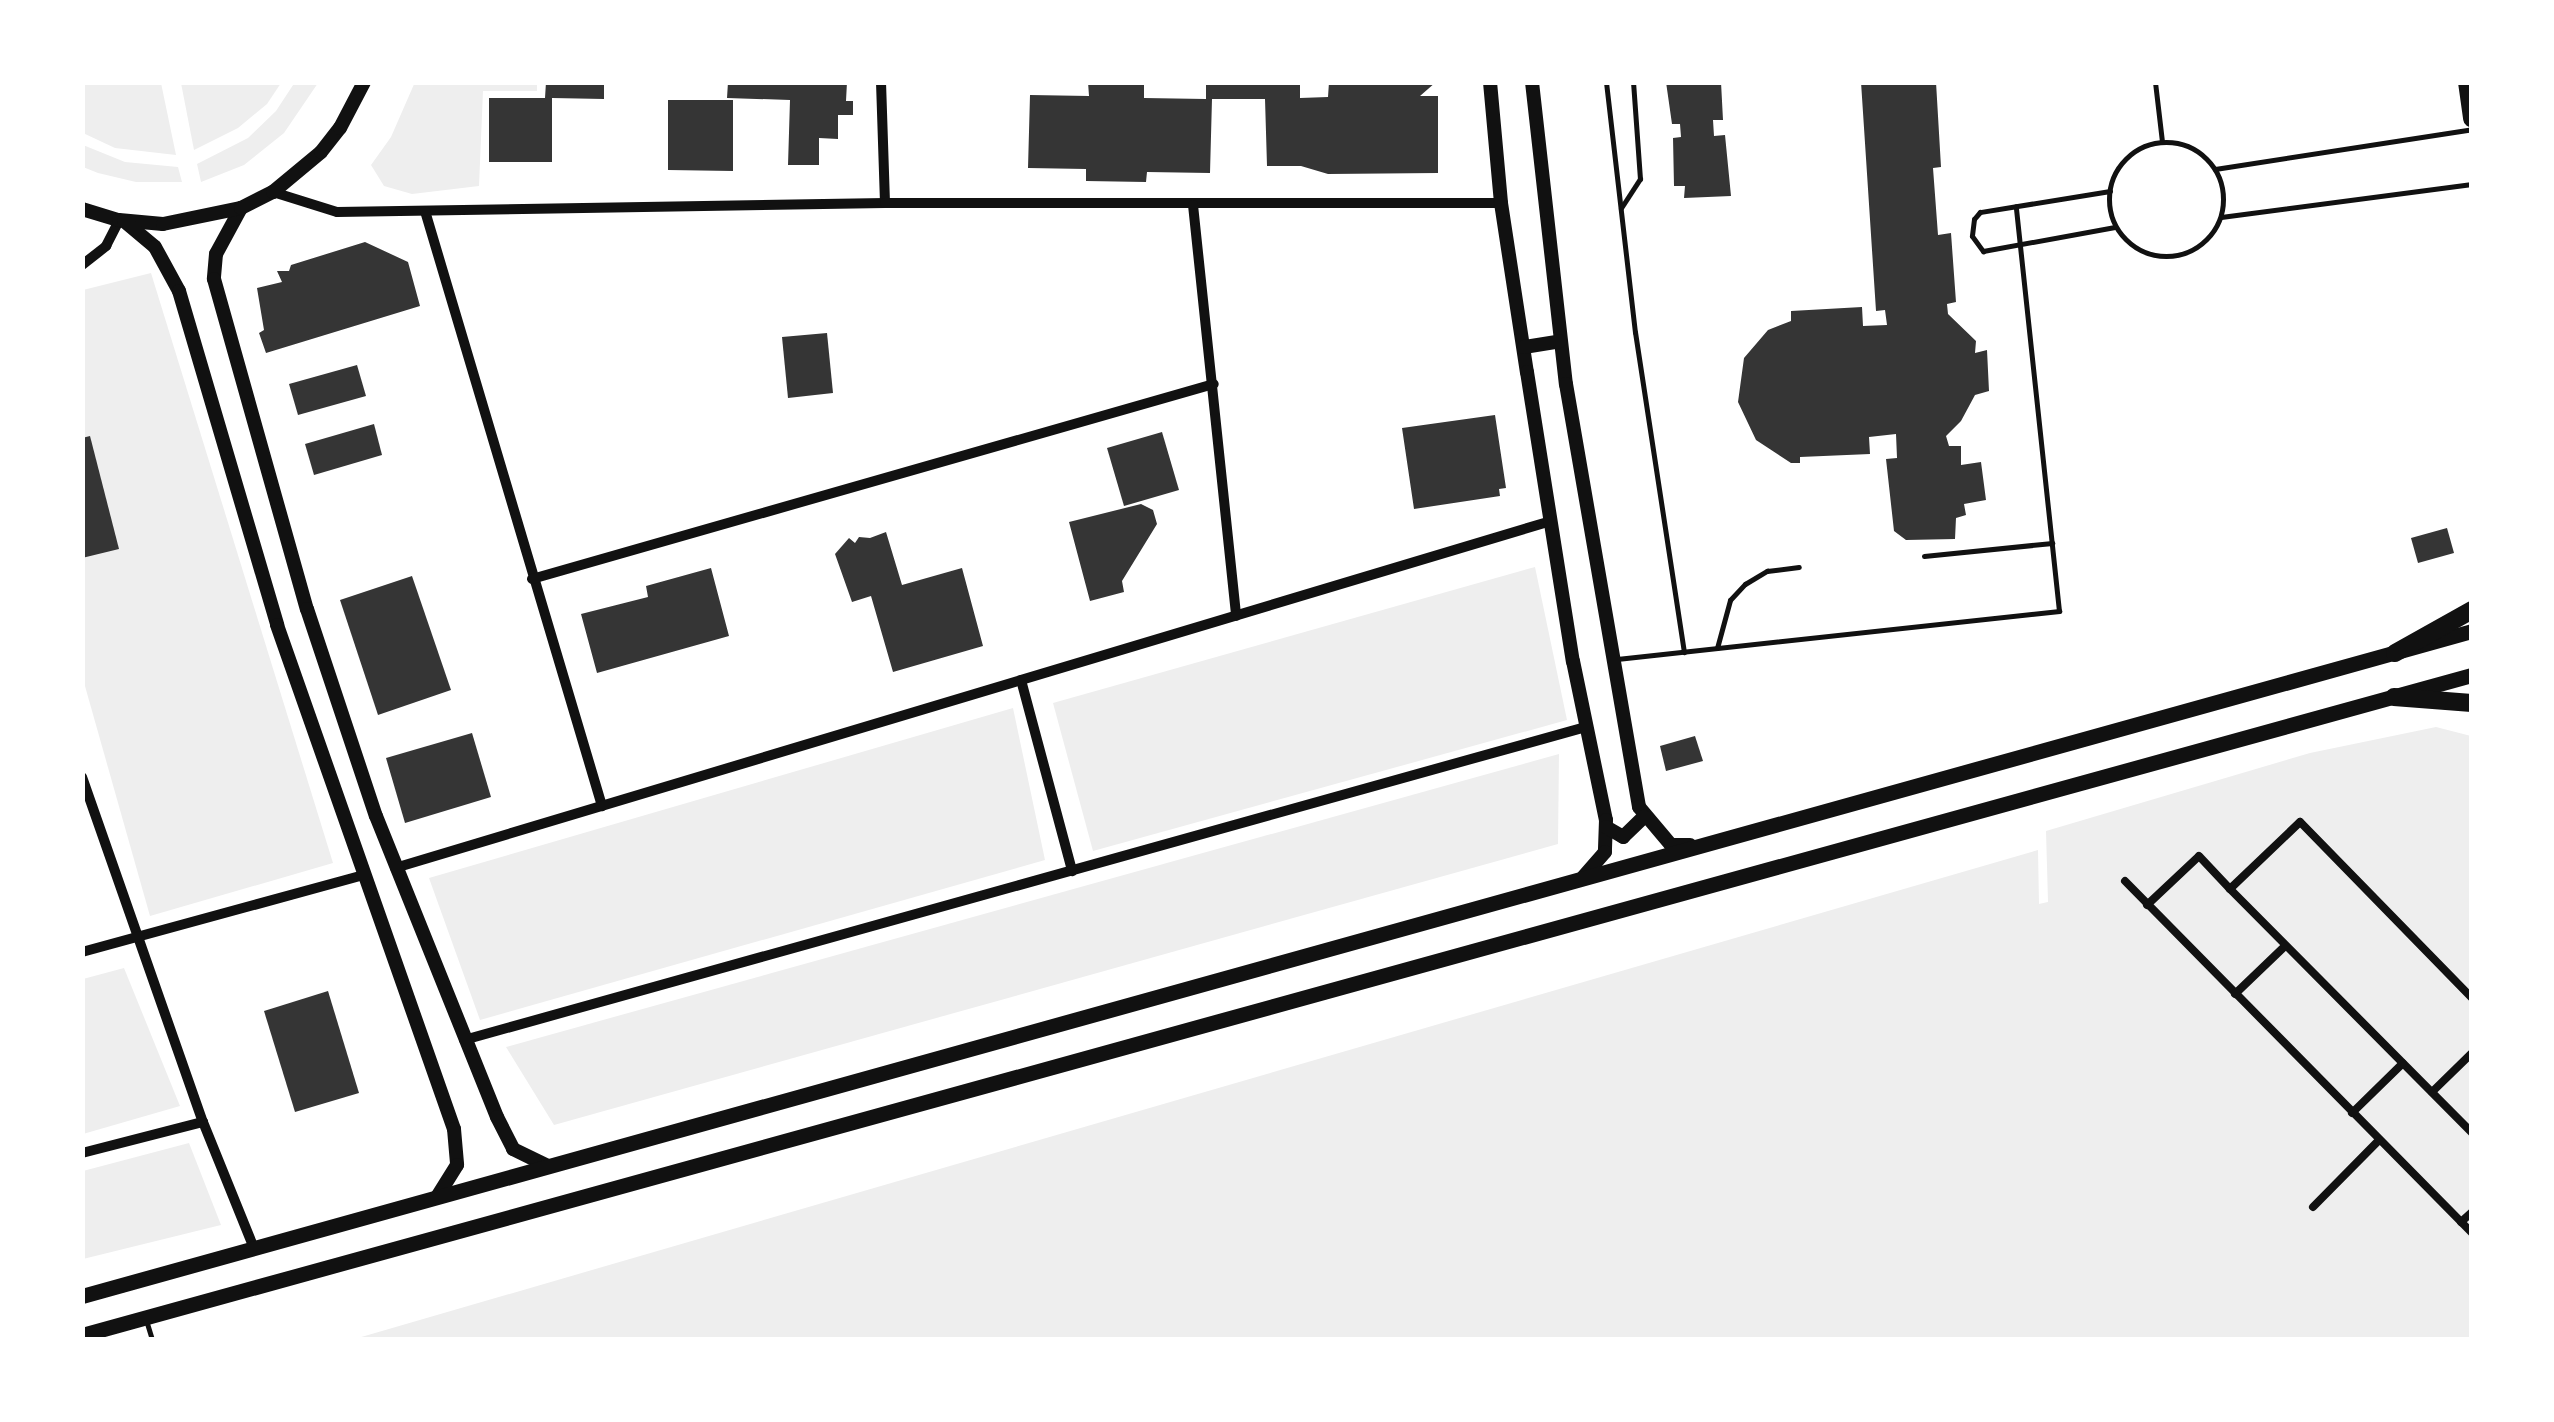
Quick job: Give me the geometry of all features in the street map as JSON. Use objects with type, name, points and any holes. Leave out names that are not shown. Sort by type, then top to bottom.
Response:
[{"type":"highway","points":[[2467,82],[2472,119]]},
{"type":"highway","points":[[2395,653],[2472,610]]},
{"type":"highway","points":[[2394,697],[2472,703]]},
{"type":"main road","points":[[82,1296],[2472,631]]},
{"type":"main road","points":[[82,1335],[2472,675]]},
{"type":"street","points":[[82,209],[121,221],[183,222],[240,208],[273,192],[321,152],[340,128],[364,82]]},
{"type":"street","points":[[881,82],[884,203]]},
{"type":"street","points":[[1490,82],[1500,203],[1550,521],[1606,827],[1605,852],[1583,877]]},
{"type":"street","points":[[1532,82],[1560,341],[1613,660],[1644,817],[1671,846],[1696,845]]},
{"type":"street","points":[[273,192],[337,212],[884,203],[1500,203]]},
{"type":"street","points":[[1193,205],[1236,616]]},
{"type":"street","points":[[240,208],[216,254],[214,279],[307,609],[396,868],[464,1040],[512,1149],[548,1166]]},
{"type":"street","points":[[425,211],[602,806]]},
{"type":"street","points":[[82,266],[106,246],[121,221]]},
{"type":"street","points":[[121,221],[155,247],[179,291],[277,625],[454,1130],[458,1165],[437,1197]]},
{"type":"street","points":[[1524,347],[1560,341]]},
{"type":"street","points":[[532,579],[1214,384]]},
{"type":"street","points":[[396,868],[1550,521]]},
{"type":"street","points":[[1021,680],[1072,870]]},
{"type":"street","points":[[464,1040],[1586,726]]},
{"type":"street","points":[[82,777],[203,1122],[254,1248]]},
{"type":"street","points":[[1606,827],[1623,837],[1644,817]]},
{"type":"street","points":[[2230,889],[2300,822],[2472,998]]},
{"type":"street","points":[[2147,905],[2199,856],[2402,1064],[2470,1128]]},
{"type":"street","points":[[82,952],[363,874]]},
{"type":"street","points":[[2124,881],[2472,1233]]},
{"type":"street","points":[[2235,994],[2285,946]]},
{"type":"street","points":[[2432,1092],[2472,1053]]},
{"type":"street","points":[[2352,1113],[2402,1064]]},
{"type":"street","points":[[82,1153],[203,1122]]},
{"type":"street","points":[[2313,1207],[2379,1140]]},
{"type":"street","points":[[2461,1222],[2472,1212]]},
{"type":"lane","points":[[1606,82],[1661,523],[1684,652]]},
{"type":"lane","points":[[1620,210],[1640,180],[1633,82]]},
{"type":"lane","points":[[2156,82],[2162,142]]},
{"type":"lane","points":[[2215,169],[2472,128]]},
{"type":"lane","points":[[2162,142],[2192,148],[2215,169],[2223,192],[2220,217],[2204,242],[2176,256],[2146,252],[2132,245],[2117,227],[2110,191],[2122,163],[2134,152],[2162,142]]},
{"type":"lane","points":[[2220,217],[2472,184]]},
{"type":"lane","points":[[2110,191],[1980,212],[1974,219],[1972,236],[1984,251],[2117,227]]},
{"type":"lane","points":[[1613,660],[2060,611],[2016,206]]},
{"type":"lane","points":[[1924,556],[2052,543]]},
{"type":"lane","points":[[1717,648],[1730,600],[1745,584],[1767,571],[1799,567]]},
{"type":"lane","points":[[146,1317],[152,1340]]},
{"type":"shaded area","points":[[83,82],[161,83],[176,155],[115,148],[83,133]]},
{"type":"shaded area","points":[[181,82],[281,83],[267,104],[238,128],[194,150]]},
{"type":"shaded area","points":[[295,82],[318,83],[284,133],[244,165],[201,182],[197,164],[248,138],[276,111]]},
{"type":"shaded area","points":[[415,82],[537,83],[537,91],[483,91],[479,186],[412,194],[384,186],[371,165],[391,137]]},
{"type":"shaded area","points":[[83,145],[125,162],[178,167],[182,182],[136,182],[98,173],[83,167]]},
{"type":"shaded area","points":[[151,273],[333,863],[150,916],[83,679],[83,290]]},
{"type":"shaded area","points":[[1535,567],[1567,720],[1093,851],[1053,703]]},
{"type":"shaded area","points":[[1013,708],[1045,860],[480,1020],[429,878]]},
{"type":"shaded area","points":[[2436,727],[2471,736],[2471,1339],[351,1340],[2038,850],[2039,904],[2048,902],[2046,831],[2310,753]]},
{"type":"shaded area","points":[[1559,754],[1558,844],[554,1125],[506,1047]]},
{"type":"shaded area","points":[[124,968],[180,1106],[83,1134],[83,979]]},
{"type":"shaded area","points":[[189,1143],[221,1225],[83,1259],[83,1171]]},
{"type":"building","points":[[546,82],[604,82],[604,99],[552,98],[552,162],[489,162],[489,98],[545,98]]},
{"type":"building","points":[[728,82],[847,82],[846,101],[853,101],[853,115],[838,115],[838,139],[819,138],[819,165],[788,165],[790,100],[727,98]]},
{"type":"building","points":[[1088,82],[1144,82],[1144,98],[1206,99],[1206,82],[1300,82],[1300,98],[1328,97],[1329,82],[1436,82],[1420,96],[1438,96],[1438,173],[1328,174],[1301,166],[1267,166],[1265,99],[1212,99],[1210,173],[1147,172],[1146,182],[1086,181],[1086,169],[1028,168],[1030,95],[1089,96]]},
{"type":"building","points":[[1666,82],[1721,82],[1723,120],[1713,120],[1714,136],[1725,135],[1731,196],[1684,198],[1685,186],[1674,186],[1673,138],[1681,137],[1680,124],[1672,124]]},
{"type":"building","points":[[1861,82],[1936,82],[1941,167],[1933,168],[1938,235],[1951,233],[1956,302],[1947,304],[1948,314],[1976,341],[1975,353],[1987,350],[1989,391],[1975,395],[1961,421],[1946,436],[1949,446],[1961,446],[1961,465],[1981,462],[1986,500],[1964,504],[1966,515],[1956,518],[1955,539],[1906,540],[1894,531],[1886,459],[1897,458],[1896,434],[1869,437],[1870,454],[1800,457],[1800,463],[1791,463],[1756,440],[1738,402],[1744,358],[1768,330],[1791,321],[1791,311],[1862,307],[1863,326],[1887,325],[1885,310],[1876,311]]},
{"type":"building","points":[[668,100],[733,100],[733,171],[668,170]]},
{"type":"building","points":[[365,242],[408,262],[420,306],[266,353],[259,333],[264,330],[257,288],[282,282],[277,271],[289,271],[291,265]]},
{"type":"building","points":[[827,333],[833,393],[788,398],[782,337]]},
{"type":"building","points":[[357,365],[366,396],[298,415],[289,384]]},
{"type":"building","points":[[1495,415],[1506,488],[1499,489],[1500,496],[1414,509],[1402,428]]},
{"type":"building","points":[[374,424],[382,455],[314,475],[305,444]]},
{"type":"building","points":[[1162,432],[1179,490],[1124,506],[1107,448]]},
{"type":"building","points":[[90,436],[119,549],[82,558],[82,438]]},
{"type":"building","points":[[1141,504],[1153,510],[1157,524],[1122,581],[1124,592],[1090,601],[1069,522]]},
{"type":"building","points":[[2447,528],[2454,553],[2418,563],[2411,538]]},
{"type":"building","points":[[886,532],[902,585],[962,568],[983,646],[893,672],[871,596],[852,602],[835,554],[849,538],[855,543],[859,537]]},
{"type":"building","points":[[711,568],[729,636],[597,673],[581,614],[648,597],[646,586]]},
{"type":"building","points":[[412,576],[451,690],[378,715],[340,600]]},
{"type":"building","points":[[472,733],[491,797],[405,823],[386,758]]},
{"type":"building","points":[[1695,736],[1703,761],[1666,771],[1660,746]]},
{"type":"building","points":[[328,991],[359,1093],[295,1112],[264,1011]]}]
